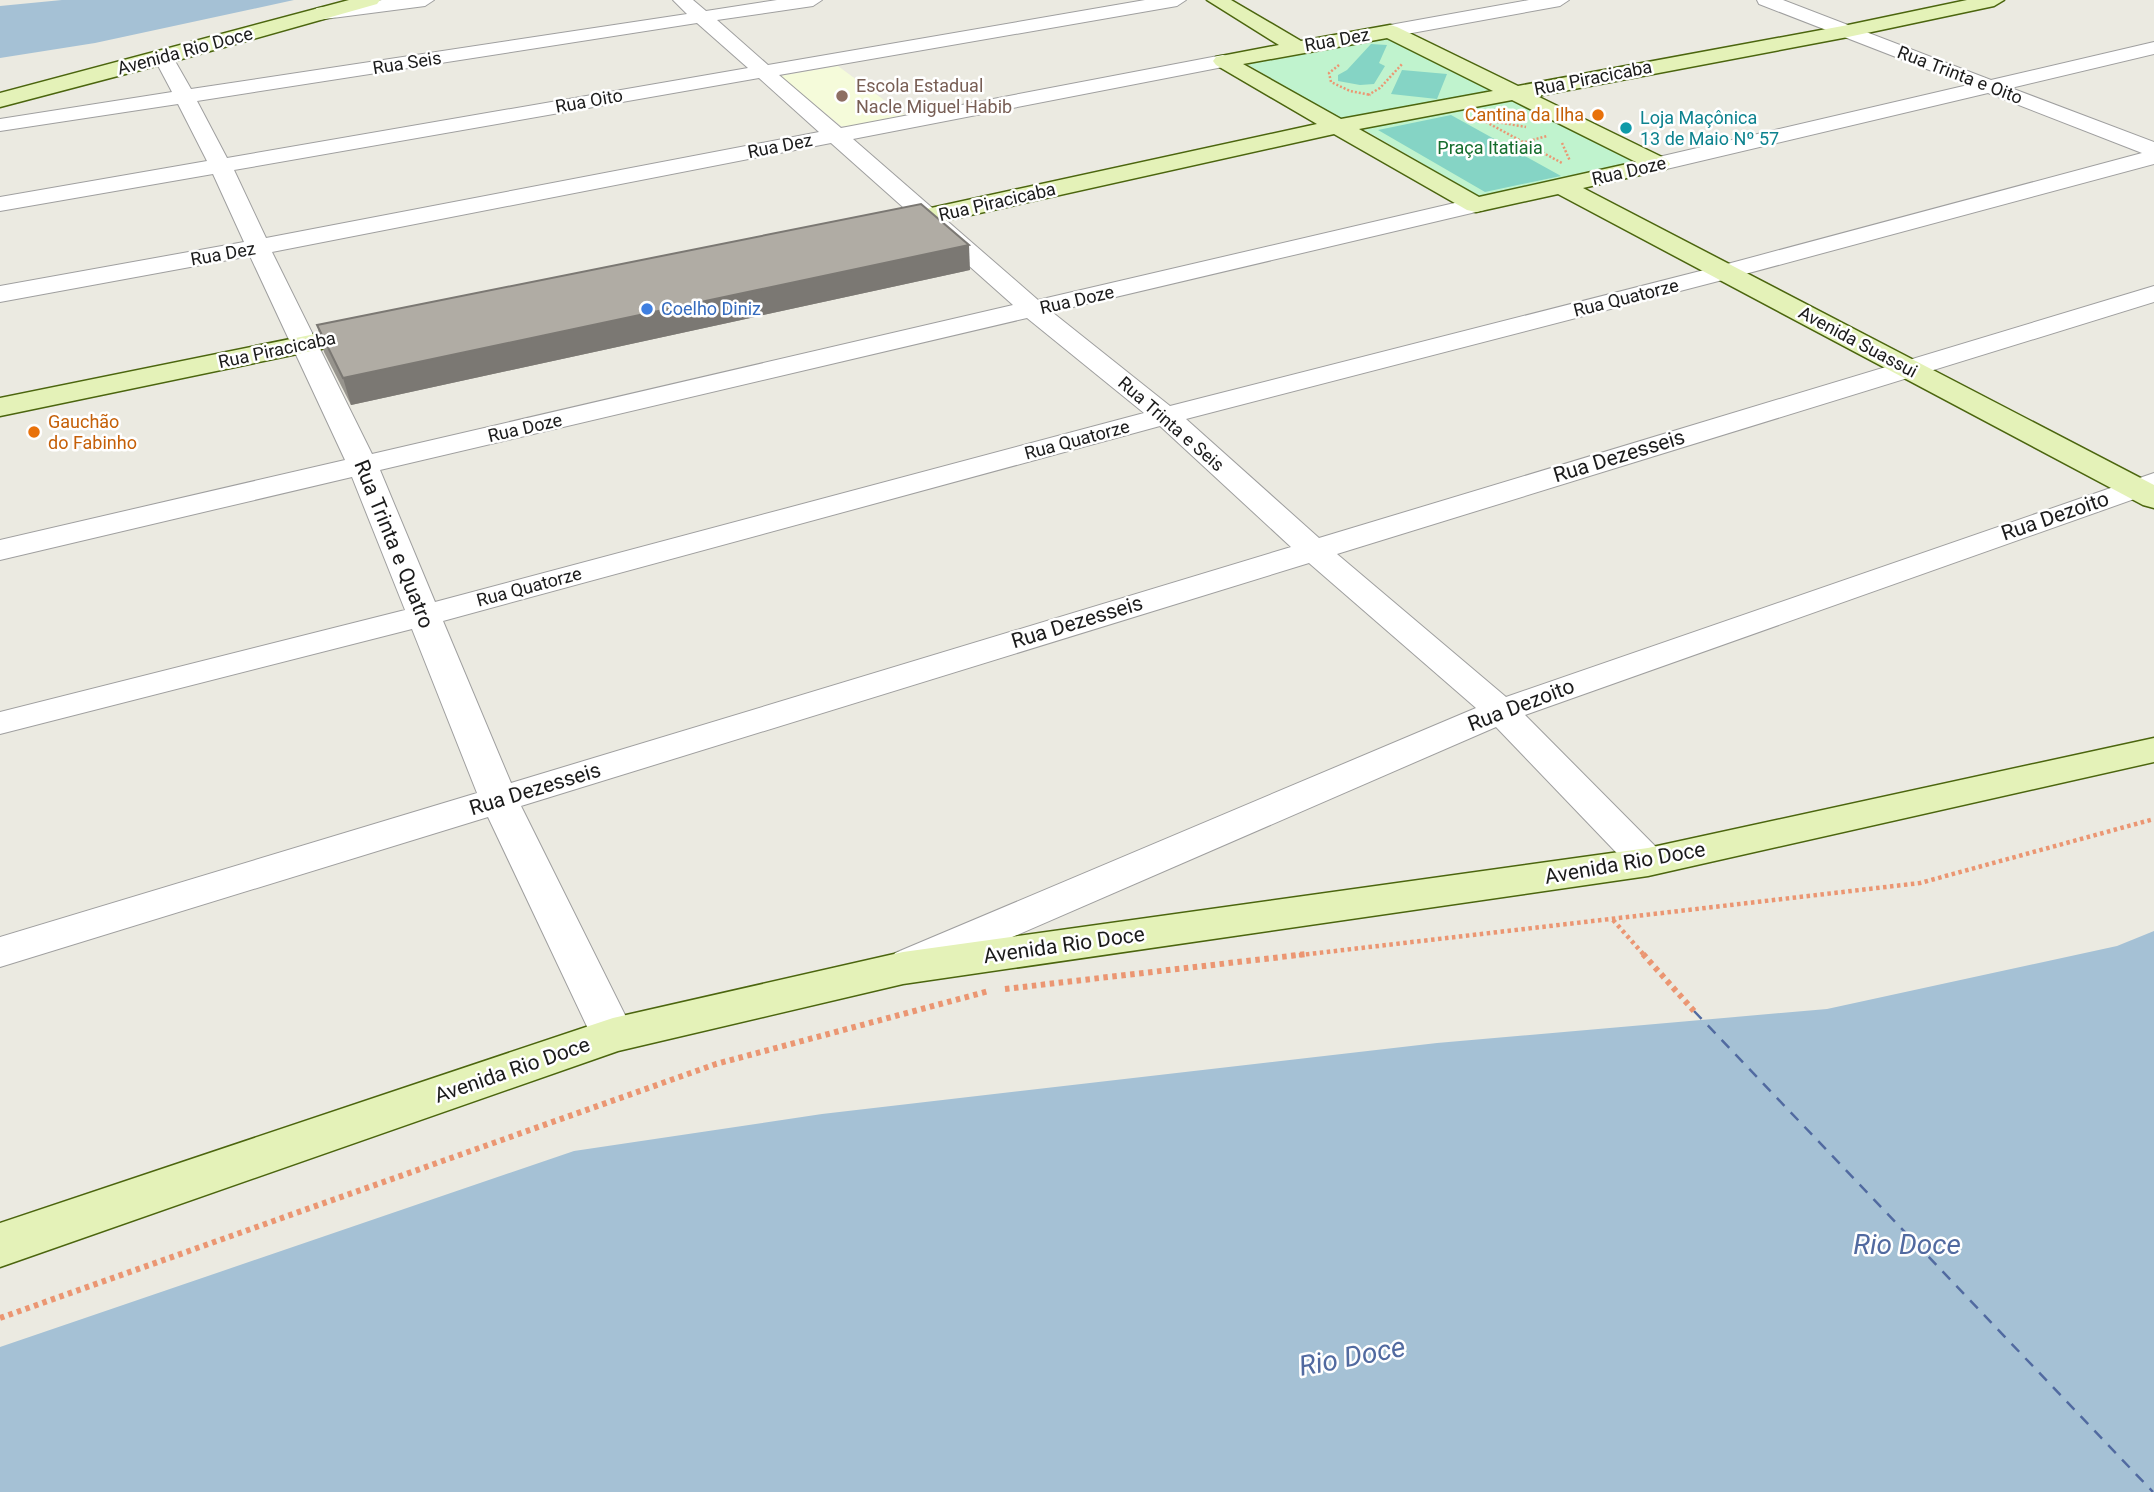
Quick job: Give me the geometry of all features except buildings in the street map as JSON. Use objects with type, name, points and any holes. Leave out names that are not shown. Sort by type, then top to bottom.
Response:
[{"type":"street","name":"Avenida Rio Doce","points":[[0,100],[164,58],[370,0]]},
{"type":"street","points":[[317,14],[425,0]]},
{"type":"street","name":"Rua Seis","points":[[0,125],[186,96],[692,9],[813,0]]},
{"type":"street","name":"Rua Oito","points":[[0,204],[1177,0]]},
{"type":"street","points":[[1217,0],[1297,47]]},
{"type":"street","name":"Rua Dez","points":[[0,294],[259,247],[1297,47],[1560,0]]},
{"type":"street","name":"Rua Trinta e Oito","points":[[1766,0],[2154,150]]},
{"type":"street","name":"Rua Piracicaba","points":[[862,231],[1339,126],[1848,31],[1994,0]]},
{"type":"street","name":"Rua Trinta e Seis","points":[[692,9],[1034,310],[1165,416],[1313,550],[1501,711],[1648,862]]},
{"type":"street","points":[[1390,31],[1658,164]]},
{"type":"street","name":"Rua Doze","points":[[0,550],[2154,48]]},
{"type":"street","name":"Rua Trinta e Quatro","points":[[164,58],[220,165],[303,345],[363,466],[499,800],[613,1035]]},
{"type":"street","points":[[1223,61],[1476,205]]},
{"type":"street","name":"Rua Quatorze","points":[[0,723],[423,616],[1165,416],[1725,272],[2154,157]]},
{"type":"street","name":"Avenida Suassui","points":[[1563,187],[1907,368],[2148,489]]},
{"type":"street","name":"Rua Dezesseis","points":[[0,951],[2154,294]]},
{"type":"street","name":"Rua Piracicaba","points":[[0,407],[398,325]]},
{"type":"street","name":"Rua Dezoito","points":[[903,968],[1501,711],[2148,489]]},
{"type":"street","name":"Avenida Rio Doce","points":[[0,1245],[613,1035],[903,968],[1648,862],[2154,750]]},
{"type":"path","points":[[1343,62],[1329,73],[1331,82],[1350,91],[1381,96]]},
{"type":"path","points":[[1360,103],[1380,88],[1397,67],[1406,62]]},
{"type":"path","points":[[1532,128],[1479,118],[1573,168],[1558,133]]},
{"type":"path","points":[[0,1318],[716,1064],[988,991],[1920,883],[2154,819]]},
{"type":"path","points":[[1613,919],[1694,1011]]},
{"type":"shaded area","name":"Escola Estadual Nacle Miguel Habib","points":[[838,66],[907,117],[850,127],[841,126],[780,76]]},
{"type":"green space","name":"Praça Itatiaia","points":[[1391,36],[1498,91],[1345,121],[1245,63]]},
{"type":"green space","points":[[1371,44],[1387,45],[1379,63],[1385,66],[1374,84],[1360,85],[1338,81],[1338,75],[1347,70]]},
{"type":"green space","points":[[1402,70],[1447,74],[1437,99],[1391,94]]},
{"type":"green space","name":"Praça Itatiaia","points":[[1514,97],[1640,160],[1479,196],[1361,128]]},
{"type":"green space","points":[[1451,115],[1561,176],[1485,192],[1378,130]]},
{"type":"water","points":[[62,0],[294,0],[95,43],[0,58],[0,6]]},
{"type":"water","name":"Rio Doce","points":[[2154,931],[2154,1492],[0,1492],[0,1347],[574,1151],[822,1114],[1437,1043],[1827,1009],[2117,946]]},
{"type":"ferry route","points":[[1694,1011],[2153,1492]]},
{"type":"place","name":"Escola Estadual Nacle Miguel Habib","points":[[842,96]]},
{"type":"place","name":"Cantina da Ilha","points":[[1598,115]]},
{"type":"place","name":"Loja Maçônica 13 de Maio Nº 57","points":[[1626,128]]},
{"type":"place","name":"Coelho Diniz","points":[[647,309]]},
{"type":"place","name":"Gauchão do Fabinho","points":[[34,432]]}]
